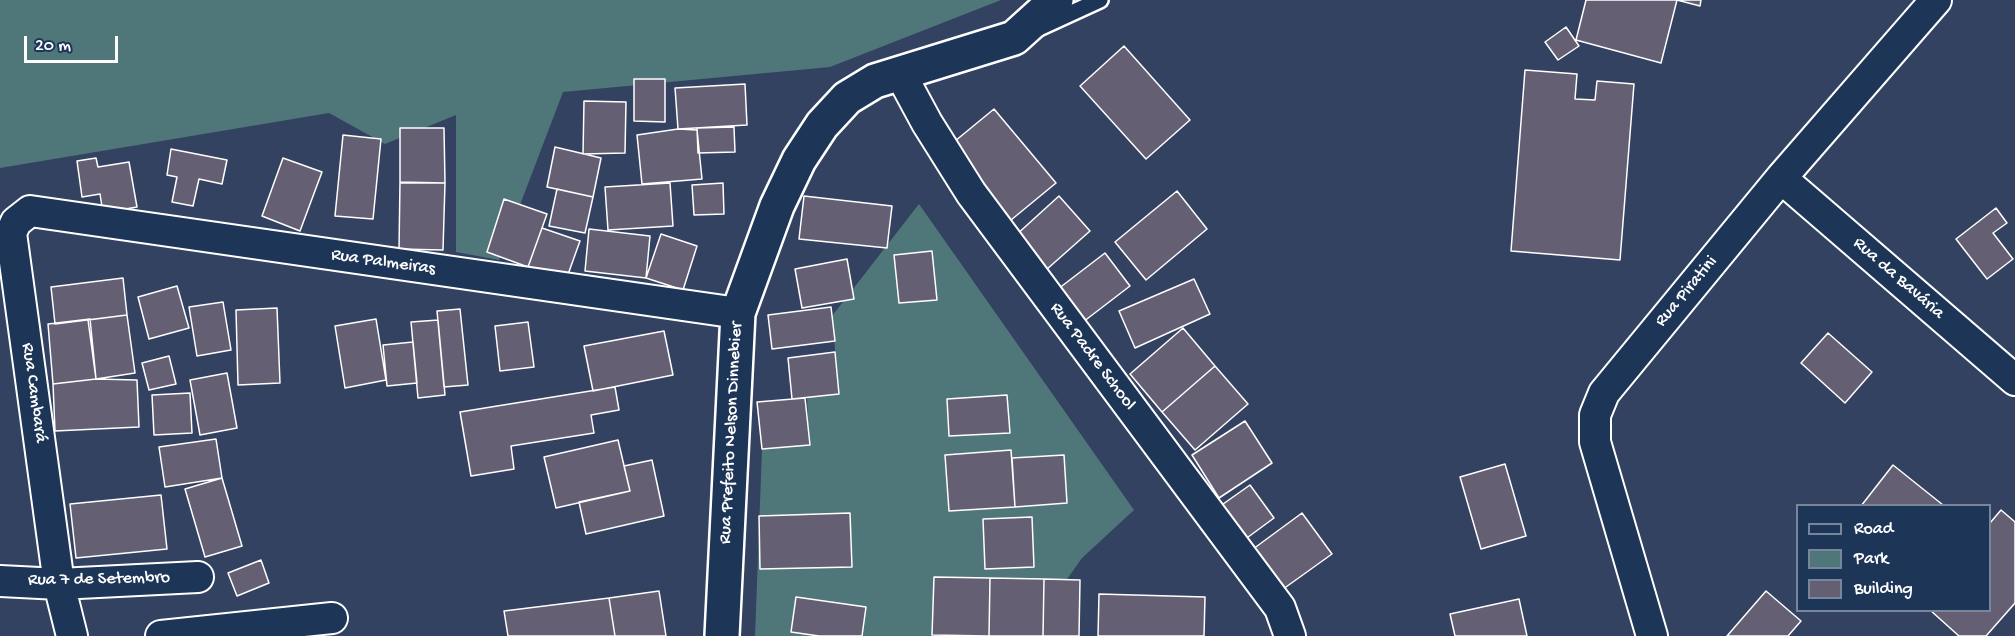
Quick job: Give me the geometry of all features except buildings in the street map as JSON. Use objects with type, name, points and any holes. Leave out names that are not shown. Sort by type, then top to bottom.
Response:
[{"type":"street","name":"Rua Prefeito Nelson Dinnebier","points":[[722,636],[738,313],[777,206],[799,160],[822,125],[847,98],[875,81],[1014,38],[1056,0]]},
{"type":"street","name":"Rua Piratini","points":[[1652,636],[1595,442],[1595,415],[1604,393],[1781,178],[1936,0]]},
{"type":"street","name":"Rua Padre School","points":[[900,73],[927,123],[971,193],[1280,608],[1290,636]]},
{"type":"street","name":"Rua da Bavária","points":[[1781,178],[2015,380]]},
{"type":"street","name":"Rua Palmeiras","points":[[30,211],[738,313]]},
{"type":"street","name":"Rua Cambará","points":[[30,211],[16,222],[11,233],[59,584],[72,636]]},
{"type":"street","name":"Rua 7 de Setembro","points":[[0,581],[59,584],[198,577]]},
{"type":"street","points":[[161,636],[256,631],[332,618]]},
{"type":"lane","points":[[1014,38],[1072,15],[1100,0]]},
{"type":"green space","points":[[0,0],[1001,0],[830,67],[563,92],[499,260],[456,252],[456,115],[385,144],[329,113],[0,168]]},
{"type":"green space","points":[[919,204],[1134,510],[1082,558],[1027,636],[755,636],[762,449],[809,444],[807,397],[839,393],[832,316]]}]
